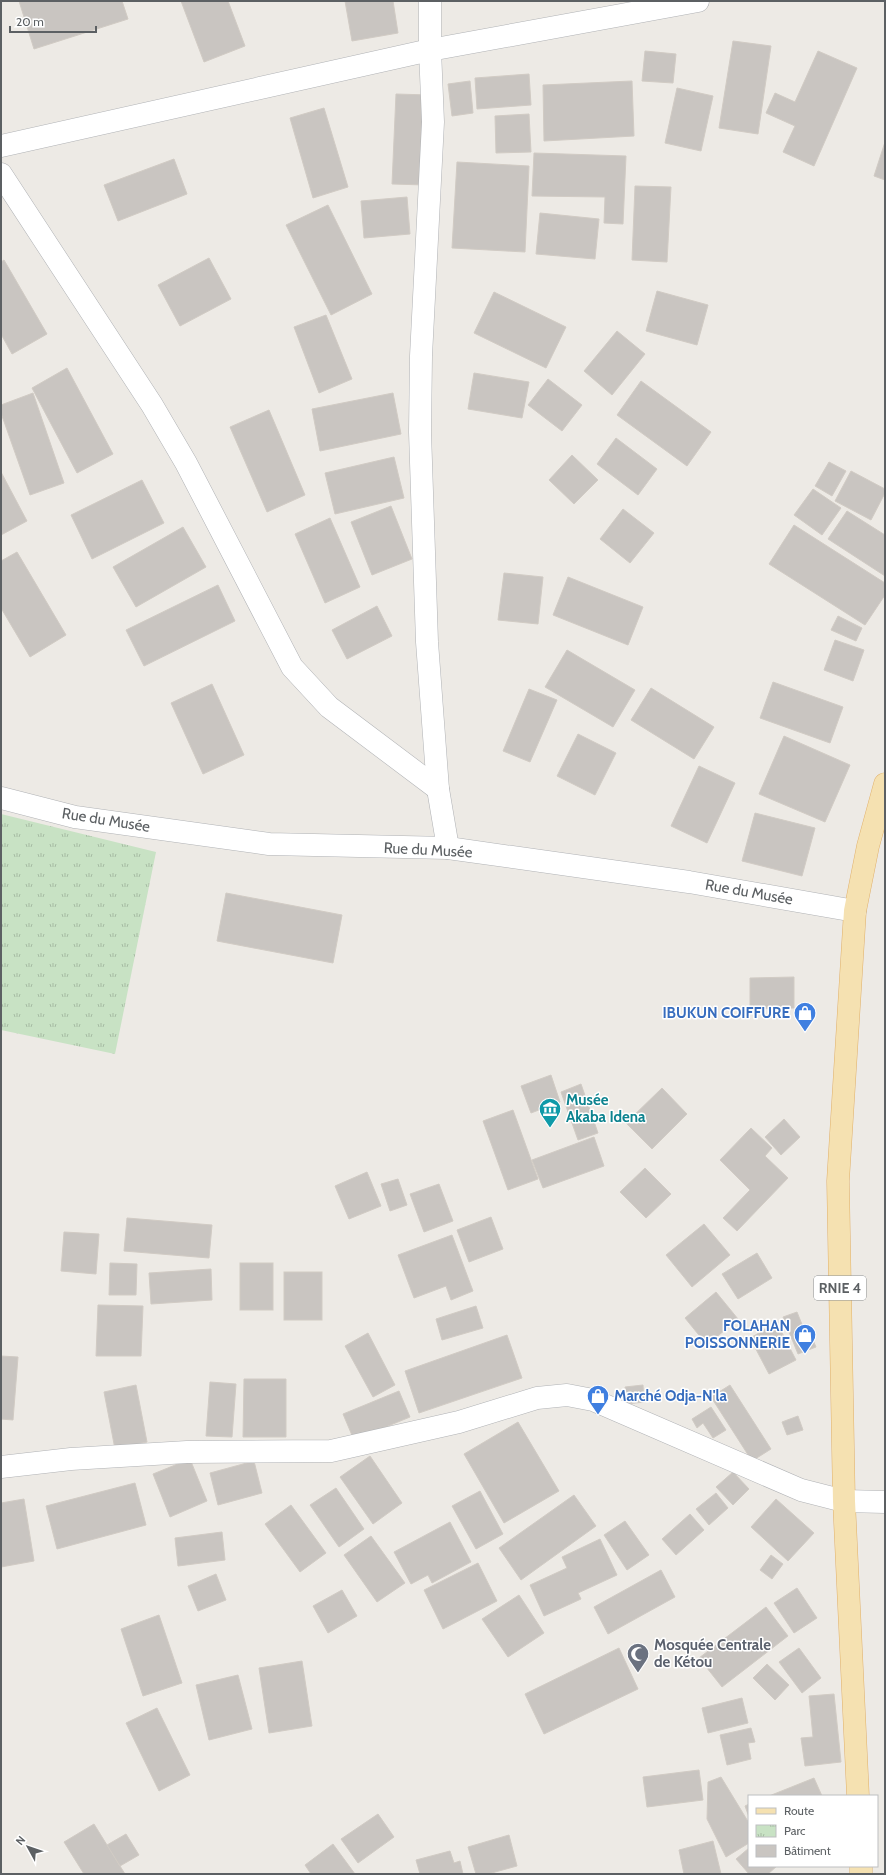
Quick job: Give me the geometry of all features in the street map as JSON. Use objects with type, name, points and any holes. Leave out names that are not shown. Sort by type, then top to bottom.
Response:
[{"type":"main road","name":"RNIE 4","points":[[858,1795],[844,1501],[838,1181],[855,911],[877,840],[885,784]]},
{"type":"street","points":[[430,1],[430,50],[433,122],[420,356],[420,432],[427,642],[438,789],[448,848]]},
{"type":"street","points":[[1,146],[430,50],[698,1]]},
{"type":"street","points":[[1,174],[152,405],[186,463],[292,667],[329,707],[438,789]]},
{"type":"street","name":"Rue du Musée","points":[[1,798],[75,817],[269,844],[448,848],[689,882],[855,911]]},
{"type":"street","points":[[1,1467],[71,1459],[187,1452],[331,1451],[459,1422],[536,1398],[567,1395],[593,1400],[802,1490],[844,1501],[885,1502]]},
{"type":"green space","points":[[1,814],[156,852],[115,1054],[1,1030]]},
{"type":"building","points":[[19,1],[122,1],[128,19],[34,49]]},
{"type":"building","points":[[181,1],[228,1],[245,46],[204,62]]},
{"type":"building","points":[[345,1],[393,1],[398,33],[352,41]]},
{"type":"building","points":[[733,41],[771,46],[758,134],[719,128]]},
{"type":"building","points":[[645,51],[676,54],[673,83],[642,81]]},
{"type":"building","points":[[818,51],[857,68],[814,166],[783,152],[795,126],[766,113],[775,93],[795,102]]},
{"type":"building","points":[[529,74],[531,105],[477,109],[475,78]]},
{"type":"building","points":[[470,81],[473,113],[452,116],[448,84]]},
{"type":"building","points":[[632,81],[634,136],[544,141],[543,85]]},
{"type":"building","points":[[677,88],[713,96],[701,151],[665,143]]},
{"type":"building","points":[[396,94],[429,95],[425,185],[392,184]]},
{"type":"building","points":[[324,108],[348,187],[313,198],[290,118]]},
{"type":"building","points":[[529,114],[531,152],[496,153],[495,116]]},
{"type":"building","points":[[885,142],[885,180],[874,176]]},
{"type":"building","points":[[534,153],[626,156],[623,224],[604,223],[605,197],[532,196]]},
{"type":"building","points":[[174,159],[187,194],[118,221],[104,185]]},
{"type":"building","points":[[457,162],[529,166],[525,252],[452,248]]},
{"type":"building","points":[[635,186],[671,187],[667,262],[632,260]]},
{"type":"building","points":[[407,197],[410,234],[364,238],[361,201]]},
{"type":"building","points":[[328,205],[372,294],[331,315],[286,225]]},
{"type":"building","points":[[540,213],[599,219],[595,259],[536,254]]},
{"type":"building","points":[[209,258],[231,299],[180,326],[158,285]]},
{"type":"building","points":[[4,260],[47,334],[12,354],[1,334],[1,262]]},
{"type":"building","points":[[657,291],[708,305],[697,345],[646,331]]},
{"type":"building","points":[[494,292],[566,327],[546,368],[474,333]]},
{"type":"building","points":[[326,315],[352,379],[319,393],[294,327]]},
{"type":"building","points":[[617,331],[645,354],[612,395],[584,371]]},
{"type":"building","points":[[67,368],[113,454],[77,473],[32,388]]},
{"type":"building","points":[[474,373],[529,382],[522,418],[468,409]]},
{"type":"building","points":[[548,379],[582,405],[562,431],[528,405]]},
{"type":"building","points":[[641,381],[711,432],[687,466],[617,415]]},
{"type":"building","points":[[33,393],[64,483],[30,495],[1,413],[1,405]]},
{"type":"building","points":[[393,393],[401,434],[320,451],[312,409]]},
{"type":"building","points":[[269,410],[305,495],[267,512],[230,427]]},
{"type":"building","points":[[616,438],[657,469],[638,495],[597,464]]},
{"type":"building","points":[[572,455],[598,480],[574,504],[549,480]]},
{"type":"building","points":[[394,457],[404,498],[335,514],[325,473]]},
{"type":"building","points":[[829,462],[846,471],[832,496],[815,486]]},
{"type":"building","points":[[851,471],[885,489],[885,493],[871,520],[835,501]]},
{"type":"building","points":[[1,472],[27,521],[1,535]]},
{"type":"building","points":[[142,480],[164,523],[92,559],[71,515]]},
{"type":"building","points":[[813,489],[841,508],[822,535],[794,515]]},
{"type":"building","points":[[391,506],[412,559],[372,575],[351,522]]},
{"type":"building","points":[[623,509],[654,533],[630,563],[600,539]]},
{"type":"building","points":[[847,511],[885,535],[885,576],[828,539]]},
{"type":"building","points":[[330,518],[360,587],[325,603],[295,534]]},
{"type":"building","points":[[794,525],[885,583],[885,595],[865,625],[769,564]]},
{"type":"building","points":[[183,527],[206,567],[136,607],[113,567]]},
{"type":"building","points":[[17,552],[66,635],[30,657],[1,608],[1,561]]},
{"type":"building","points":[[504,573],[543,577],[538,624],[498,620]]},
{"type":"building","points":[[568,577],[643,607],[628,645],[553,615]]},
{"type":"building","points":[[218,585],[235,621],[144,666],[126,630]]},
{"type":"building","points":[[377,606],[392,636],[347,659],[332,630]]},
{"type":"building","points":[[838,616],[862,628],[856,641],[831,630]]},
{"type":"building","points":[[835,640],[864,650],[853,681],[824,670]]},
{"type":"building","points":[[567,650],[635,690],[613,727],[545,687]]},
{"type":"building","points":[[773,682],[843,707],[830,743],[760,718]]},
{"type":"building","points":[[212,684],[244,755],[203,774],[171,703]]},
{"type":"building","points":[[651,688],[714,727],[694,759],[631,720]]},
{"type":"building","points":[[529,689],[557,700],[530,762],[503,751]]},
{"type":"building","points":[[578,734],[616,753],[595,795],[557,776]]},
{"type":"building","points":[[784,736],[850,765],[825,822],[759,794]]},
{"type":"building","points":[[699,766],[735,783],[707,843],[671,826]]},
{"type":"building","points":[[755,813],[815,828],[802,876],[742,861]]},
{"type":"building","points":[[226,893],[342,915],[333,963],[217,941]]},
{"type":"building","points":[[794,977],[794,1008],[750,1009],[750,978]]},
{"type":"building","points":[[551,1075],[560,1102],[531,1113],[521,1086]]},
{"type":"building","points":[[581,1084],[598,1133],[578,1140],[561,1092]]},
{"type":"building","points":[[662,1088],[687,1114],[652,1149],[626,1123]]},
{"type":"building","points":[[513,1110],[538,1179],[508,1190],[483,1121]]},
{"type":"building","points":[[784,1119],[800,1137],[781,1155],[765,1137]]},
{"type":"building","points":[[751,1128],[772,1148],[765,1156],[788,1178],[737,1231],[723,1218],[750,1190],[720,1160]]},
{"type":"building","points":[[594,1137],[604,1166],[543,1188],[532,1160]]},
{"type":"building","points":[[645,1168],[671,1194],[646,1218],[620,1192]]},
{"type":"building","points":[[367,1172],[381,1206],[349,1219],[335,1186]]},
{"type":"building","points":[[398,1179],[407,1205],[390,1211],[381,1184]]},
{"type":"building","points":[[439,1184],[453,1221],[424,1232],[410,1194]]},
{"type":"building","points":[[491,1217],[503,1249],[469,1262],[457,1230]]},
{"type":"building","points":[[127,1218],[212,1225],[209,1258],[124,1251]]},
{"type":"building","points":[[704,1224],[730,1255],[692,1287],[666,1255]]},
{"type":"building","points":[[64,1232],[99,1234],[96,1274],[61,1271]]},
{"type":"building","points":[[452,1235],[473,1291],[451,1300],[446,1286],[414,1298],[398,1255]]},
{"type":"building","points":[[757,1253],[772,1278],[738,1299],[722,1274]]},
{"type":"building","points":[[110,1263],[137,1264],[136,1295],[109,1295]]},
{"type":"building","points":[[240,1263],[273,1263],[273,1310],[240,1310]]},
{"type":"building","points":[[211,1269],[212,1300],[151,1304],[149,1273]]},
{"type":"building","points":[[284,1272],[322,1272],[322,1320],[284,1320]]},
{"type":"building","points":[[716,1292],[738,1319],[707,1345],[685,1318]]},
{"type":"building","points":[[98,1305],[143,1306],[141,1356],[96,1356]]},
{"type":"building","points":[[476,1306],[483,1328],[442,1340],[436,1319]]},
{"type":"building","points":[[797,1312],[803,1327],[807,1326],[816,1347],[798,1354],[783,1317]]},
{"type":"building","points":[[777,1323],[796,1360],[769,1374],[750,1338]]},
{"type":"building","points":[[368,1333],[395,1385],[373,1397],[345,1346]]},
{"type":"building","points":[[507,1335],[522,1378],[419,1413],[405,1371]]},
{"type":"building","points":[[1,1356],[18,1357],[13,1420],[1,1419]]},
{"type":"building","points":[[244,1379],[286,1379],[286,1437],[243,1437]]},
{"type":"building","points":[[210,1382],[236,1384],[232,1437],[206,1436]]},
{"type":"building","points":[[136,1385],[147,1442],[115,1449],[104,1392]]},
{"type":"building","points":[[643,1385],[644,1402],[627,1404],[625,1387]]},
{"type":"building","points":[[730,1385],[771,1449],[752,1461],[711,1397]]},
{"type":"building","points":[[399,1391],[410,1417],[354,1440],[343,1414]]},
{"type":"building","points":[[711,1407],[726,1430],[713,1438],[703,1423],[697,1428],[692,1419]]},
{"type":"building","points":[[798,1416],[803,1430],[787,1435],[782,1422]]},
{"type":"building","points":[[518,1422],[559,1491],[504,1523],[464,1454]]},
{"type":"building","points":[[370,1456],[402,1503],[373,1524],[340,1477]]},
{"type":"building","points":[[190,1459],[207,1501],[170,1517],[153,1474]]},
{"type":"building","points":[[254,1461],[262,1493],[218,1505],[210,1473]]},
{"type":"building","points":[[733,1472],[749,1489],[733,1505],[716,1487]]},
{"type":"building","points":[[135,1483],[146,1525],[57,1549],[46,1506]]},
{"type":"building","points":[[336,1488],[364,1529],[339,1547],[310,1505]]},
{"type":"building","points":[[480,1491],[503,1534],[476,1549],[452,1506]]},
{"type":"building","points":[[716,1493],[728,1508],[709,1525],[696,1509]]},
{"type":"building","points":[[574,1495],[596,1526],[521,1580],[499,1548]]},
{"type":"building","points":[[24,1499],[34,1561],[1,1567],[1,1503]]},
{"type":"building","points":[[776,1499],[814,1533],[788,1561],[751,1527]]},
{"type":"building","points":[[291,1505],[326,1553],[300,1572],[265,1524]]},
{"type":"building","points":[[690,1514],[704,1530],[676,1555],[662,1539]]},
{"type":"building","points":[[625,1521],[649,1555],[627,1570],[604,1535]]},
{"type":"building","points":[[450,1522],[471,1562],[432,1583],[428,1575],[411,1584],[394,1552]]},
{"type":"building","points":[[222,1532],[225,1560],[178,1566],[175,1538]]},
{"type":"building","points":[[371,1536],[405,1583],[377,1602],[344,1555]]},
{"type":"building","points":[[600,1539],[617,1575],[578,1593],[581,1599],[544,1616],[530,1585],[567,1568],[562,1557]]},
{"type":"building","points":[[771,1555],[783,1564],[772,1579],[760,1570]]},
{"type":"building","points":[[478,1563],[497,1601],[443,1629],[424,1590]]},
{"type":"building","points":[[661,1570],[675,1597],[608,1634],[594,1607]]},
{"type":"building","points":[[216,1574],[226,1600],[198,1611],[188,1586]]},
{"type":"building","points":[[797,1588],[817,1618],[794,1633],[774,1603]]},
{"type":"building","points":[[342,1590],[357,1616],[328,1633],[313,1606]]},
{"type":"building","points":[[519,1595],[544,1633],[508,1657],[482,1619]]},
{"type":"building","points":[[766,1607],[788,1636],[722,1687],[699,1658]]},
{"type":"building","points":[[159,1615],[182,1683],[143,1696],[121,1629]]},
{"type":"building","points":[[619,1648],[638,1689],[544,1734],[525,1694]]},
{"type":"building","points":[[799,1648],[821,1678],[802,1693],[779,1662]]},
{"type":"building","points":[[302,1661],[312,1726],[269,1733],[259,1668]]},
{"type":"building","points":[[767,1664],[789,1685],[775,1700],[753,1678]]},
{"type":"building","points":[[238,1675],[252,1729],[209,1740],[196,1685]]},
{"type":"building","points":[[834,1694],[841,1762],[805,1766],[801,1738],[813,1737],[809,1696]]},
{"type":"building","points":[[742,1698],[748,1723],[708,1733],[702,1708]]},
{"type":"building","points":[[157,1708],[190,1775],[159,1791],[126,1723]]},
{"type":"building","points":[[751,1728],[755,1742],[748,1743],[751,1759],[727,1765],[720,1735]]},
{"type":"building","points":[[699,1770],[703,1800],[647,1807],[643,1777]]},
{"type":"building","points":[[721,1777],[748,1821],[748,1844],[726,1857],[707,1819],[708,1782]]},
{"type":"building","points":[[814,1778],[822,1795],[772,1795]]},
{"type":"building","points":[[748,1804],[748,1814],[745,1806]]},
{"type":"building","points":[[378,1814],[394,1837],[358,1863],[341,1839]]},
{"type":"building","points":[[94,1824],[125,1874],[84,1874],[64,1842]]},
{"type":"building","points":[[126,1834],[139,1855],[120,1866],[107,1845]]},
{"type":"building","points":[[509,1835],[517,1866],[488,1874],[476,1874],[468,1847]]},
{"type":"building","points":[[713,1841],[721,1874],[684,1874],[679,1850]]},
{"type":"building","points":[[333,1844],[355,1874],[311,1874],[305,1865]]},
{"type":"building","points":[[748,1849],[748,1867],[776,1867],[768,1874],[749,1874],[736,1859]]},
{"type":"building","points":[[450,1851],[454,1863],[460,1861],[463,1874],[420,1874],[416,1860]]},
{"type":"place","name":"IBUKUN COIFFURE","points":[[805,1032]]},
{"type":"place","name":"Musée Akaba Idena","points":[[550,1128]]},
{"type":"place","name":"FOLAHAN POISSONNERIE","points":[[805,1354]]},
{"type":"place","name":"Marché Odja-N'la","points":[[598,1416]]},
{"type":"place","name":"Mosquée Centrale de Kétou","points":[[638,1674]]}]
